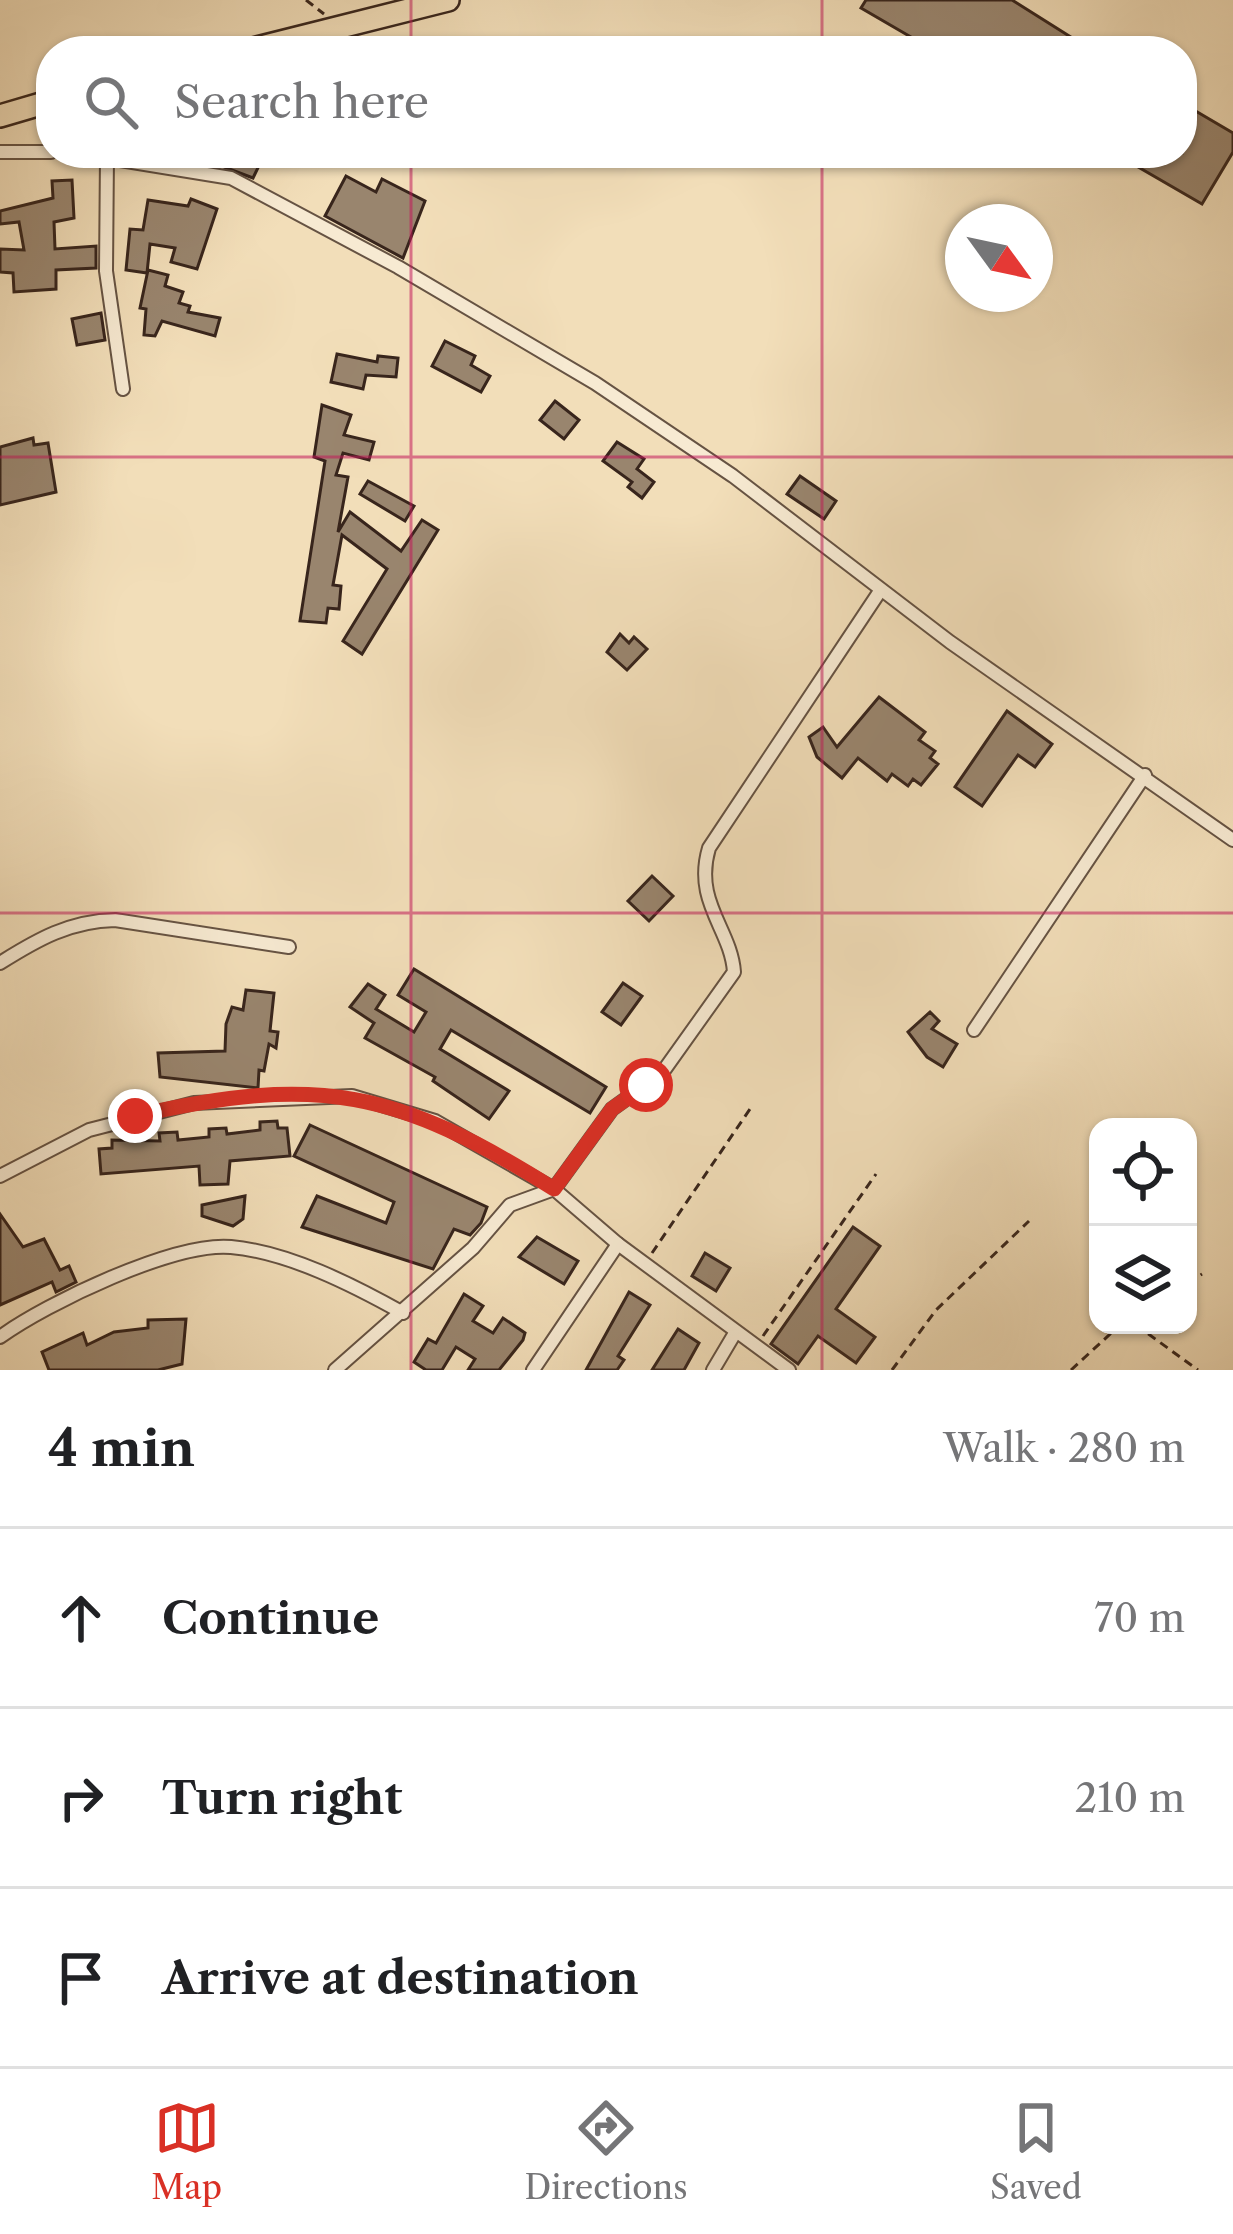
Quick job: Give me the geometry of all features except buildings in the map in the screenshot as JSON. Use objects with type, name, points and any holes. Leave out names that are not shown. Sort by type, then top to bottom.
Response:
[{"type":"highway","points":[[305,36],[448,0]]},
{"type":"highway","points":[[0,116],[36,105]]},
{"type":"street","points":[[0,152],[36,152]]},
{"type":"street","points":[[107,168],[106,272],[123,389]]},
{"type":"street","points":[[177,168],[231,178],[398,267],[595,383],[734,476],[880,591],[1233,840]]},
{"type":"street","points":[[335,1370],[351,1351],[403,1312],[510,1205],[554,1189],[604,1118],[662,1073],[730,980],[734,962],[720,937],[703,868],[709,848],[880,591]]},
{"type":"street","points":[[974,1030],[1145,775]]},
{"type":"street","points":[[0,963],[64,926],[87,921],[116,920],[289,946]]},
{"type":"street","points":[[0,1176],[89,1130],[135,1116],[194,1103],[309,1094],[352,1096],[435,1121],[554,1189],[618,1244],[789,1370]]},
{"type":"street","points":[[533,1370],[618,1244]]},
{"type":"street","points":[[0,1336],[92,1286],[225,1246],[352,1286],[403,1312]]},
{"type":"street","points":[[712,1370],[735,1333]]},
{"type":"path","points":[[645,1264],[750,1109]]},
{"type":"path","points":[[755,1347],[876,1174]]},
{"type":"path","points":[[892,1370],[936,1310],[1029,1221]]},
{"type":"path","points":[[1197,1277],[1202,1274]]},
{"type":"path","points":[[1071,1370],[1110,1334]]},
{"type":"path","points":[[1148,1334],[1198,1370]]},
{"type":"route","points":[[135,1116],[194,1103],[309,1094],[352,1096],[399,1108],[477,1140],[554,1189],[612,1109],[646,1085]]}]
